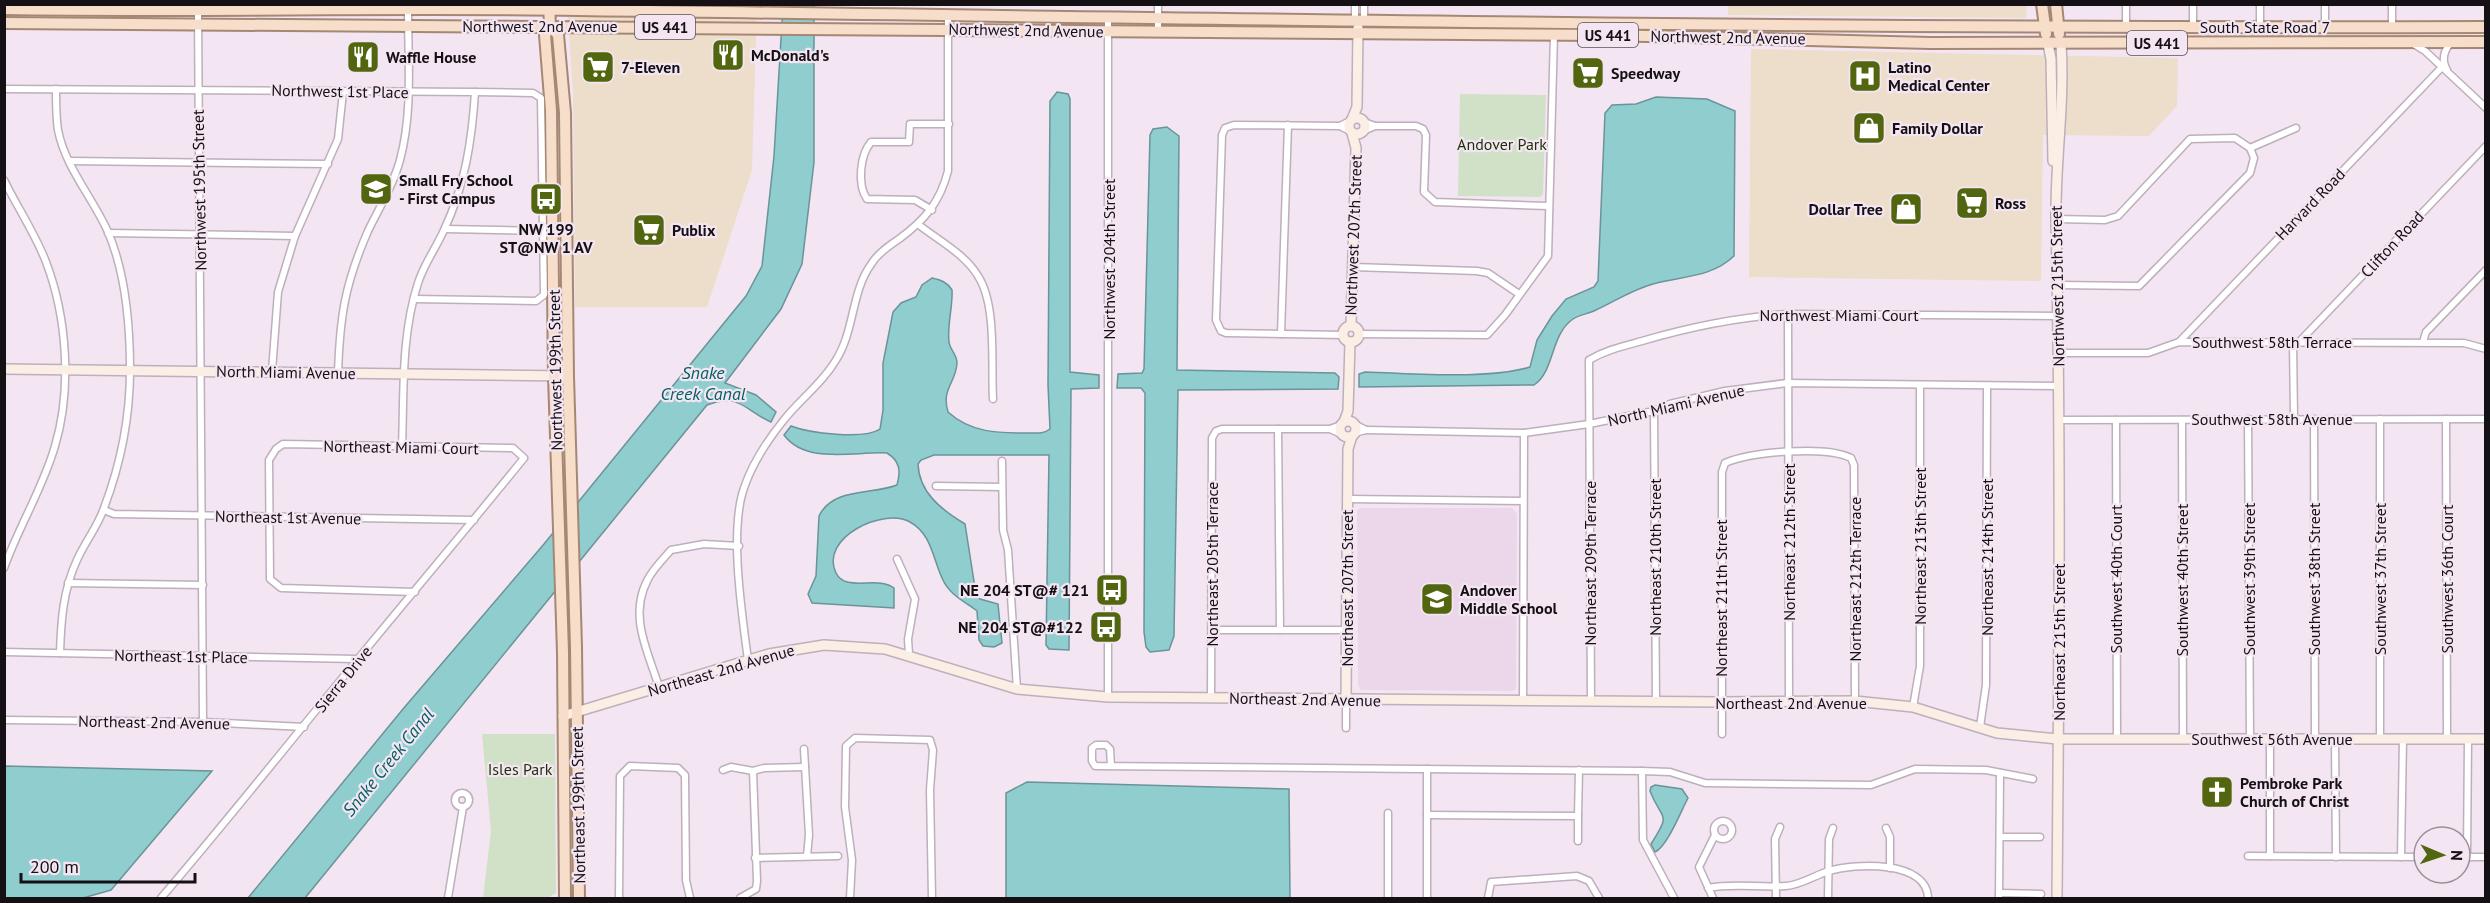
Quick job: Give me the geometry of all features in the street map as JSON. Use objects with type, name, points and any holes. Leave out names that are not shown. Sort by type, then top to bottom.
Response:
[{"type":"main road","name":"Northwest 215th Street","points":[[2042,4],[2048,44]]},
{"type":"main road","name":"Northwest 215th Street","points":[[2056,4],[2061,44]]},
{"type":"main road","name":"Northwest 2nd Avenue","points":[[4,9],[21,7],[198,10],[370,8],[512,10],[549,7],[782,15],[2045,27]]},
{"type":"main road","name":"Northwest 199th Street","points":[[549,7],[550,26],[544,35],[551,110],[554,376],[563,716]]},
{"type":"main road","name":"Northwest 2nd Avenue","points":[[4,23],[1554,35],[2048,44]]},
{"type":"main road","name":"Northwest 199th Street","points":[[550,26],[558,35],[565,113],[568,376],[577,712]]},
{"type":"main road","name":"South State Road 7","points":[[2045,27],[2486,27]]},
{"type":"main road","points":[[2302,42],[2317,37],[2325,27]]},
{"type":"main road","points":[[2327,42],[2335,33],[2352,27]]},
{"type":"main road","name":"South State Road 7","points":[[2048,44],[2486,42]]},
{"type":"main road","name":"Northeast 199th Street","points":[[577,712],[579,898]]},
{"type":"main road","name":"Northeast 199th Street","points":[[563,716],[565,898]]},
{"type":"street","points":[[500,4],[512,10]]},
{"type":"street","points":[[1158,4],[1158,31]]},
{"type":"street","name":"Northwest 207th Street","points":[[1355,4],[1360,20]]},
{"type":"street","name":"Northwest 207th Street","points":[[1351,326],[1359,33],[1364,4]]},
{"type":"street","points":[[2126,4],[2126,27]]},
{"type":"street","points":[[2193,4],[2193,27]]},
{"type":"street","points":[[2260,4],[2260,27]]},
{"type":"street","points":[[2325,4],[2325,27]]},
{"type":"street","points":[[2392,4],[2392,27]]},
{"type":"street","points":[[297,8],[298,25]]},
{"type":"street","points":[[370,8],[370,25]]},
{"type":"street","name":"Northwest 195th Street","points":[[198,10],[203,722]]},
{"type":"street","points":[[338,373],[344,298],[369,230],[399,164],[404,141],[408,92],[408,10]]},
{"type":"street","points":[[693,27],[694,13]]},
{"type":"street","points":[[869,15],[869,29]]},
{"type":"street","points":[[748,660],[741,608],[739,546],[739,516],[743,490],[771,437],[783,421],[826,376],[838,358],[847,338],[860,286],[873,261],[919,225],[941,195],[948,171],[948,16]]},
{"type":"street","name":"Northwest 204th Street","points":[[1108,18],[1108,697]]},
{"type":"street","points":[[1358,334],[1487,335],[1548,256],[1554,22]]},
{"type":"street","points":[[1848,25],[1848,39]]},
{"type":"street","points":[[2409,42],[2426,51],[2486,108]]},
{"type":"street","points":[[2449,73],[2443,58],[2452,42]]},
{"type":"street","name":"Northwest 215th Street","points":[[2048,44],[2051,59],[2050,140],[2055,187],[2058,285],[2058,386]]},
{"type":"street","name":"Northwest 215th Street","points":[[2055,187],[2062,105],[2061,44]]},
{"type":"street","name":"Harvard Road","points":[[2179,342],[2442,67]]},
{"type":"street","name":"Northwest 1st Place","points":[[4,89],[533,93],[541,98],[542,231]]},
{"type":"street","points":[[56,89],[58,131],[69,161],[108,233],[123,285],[129,323],[130,370],[126,435],[104,510],[68,583],[62,613],[60,653]]},
{"type":"street","points":[[272,371],[278,292],[295,236],[338,139],[343,92]]},
{"type":"street","points":[[402,447],[406,330],[424,268],[445,229],[463,179],[471,145],[475,92]]},
{"type":"street","points":[[932,210],[915,200],[867,199],[861,191],[864,150],[871,142],[909,142],[910,124],[949,124]]},
{"type":"street","points":[[1348,429],[1350,342],[1343,335],[1226,333],[1221,331],[1216,320],[1222,135],[1225,128],[1234,125],[1416,126],[1423,129],[1426,135],[1424,192],[1428,198],[1435,202],[1548,206]]},
{"type":"street","points":[[1281,334],[1288,125]]},
{"type":"street","points":[[2250,148],[2296,129]]},
{"type":"street","points":[[2056,219],[2105,220],[2118,216],[2190,140],[2235,138],[2250,148],[2254,158],[2250,172],[2139,285],[2058,285]]},
{"type":"street","name":"Clifton Road","points":[[2296,342],[2486,146]]},
{"type":"street","points":[[69,161],[328,164]]},
{"type":"street","points":[[4,180],[45,259],[56,290],[61,316],[64,369],[62,405],[56,444],[44,480],[16,534],[4,568]]},
{"type":"street","points":[[919,225],[959,256],[978,276],[989,304],[993,399]]},
{"type":"street","points":[[414,299],[536,301],[544,295],[542,231],[445,229]]},
{"type":"street","points":[[108,233],[295,236]]},
{"type":"street","points":[[1353,267],[1477,271],[1488,273],[1519,294]]},
{"type":"street","points":[[2423,342],[2426,332],[2486,270]]},
{"type":"street","name":"Northwest Miami Court","points":[[1589,360],[1602,352],[1671,332],[1748,316],[1788,314],[2058,316]]},
{"type":"street","name":"Northeast 212th Street","points":[[1788,314],[1789,702]]},
{"type":"street","points":[[1343,335],[1345,329],[1351,326],[1356,328],[1358,334],[1355,341],[1350,342]]},
{"type":"street","name":"Southwest 58th Terrace","points":[[2059,353],[2148,353],[2179,342],[2423,342],[2464,343],[2486,349]]},
{"type":"street","points":[[2294,419],[2296,342]]},
{"type":"street","name":"Northeast 209th Terrace","points":[[1589,360],[1591,701]]},
{"type":"street","name":"North Miami Avenue","points":[[4,369],[568,376]]},
{"type":"street","name":"North Miami Avenue","points":[[1216,431],[1348,429],[1524,433],[1589,424],[1654,411],[1670,404],[1725,391],[1787,383],[2058,386]]},
{"type":"street","name":"Northeast 213th Street","points":[[1913,707],[1920,666],[1920,385]]},
{"type":"street","name":"Northeast 214th Street","points":[[1980,727],[1986,684],[1987,386]]},
{"type":"street","name":"Northeast 215th Street","points":[[2057,898],[2058,386]]},
{"type":"street","name":"Northeast 210th Street","points":[[1654,411],[1656,702]]},
{"type":"street","name":"Southwest 39th Street","points":[[2248,419],[2250,739]]},
{"type":"street","name":"Southwest 38th Street","points":[[2313,419],[2315,739]]},
{"type":"street","name":"Southwest 37th Street","points":[[2380,419],[2380,739]]},
{"type":"street","name":"Southwest 36th Court","points":[[2446,419],[2447,739]]},
{"type":"street","name":"Southwest 58th Avenue","points":[[2059,420],[2486,419]]},
{"type":"street","name":"Southwest 40th Court","points":[[2116,420],[2117,739]]},
{"type":"street","name":"Southwest 40th Street","points":[[2182,420],[2183,739]]},
{"type":"street","points":[[1278,429],[1280,630]]},
{"type":"street","name":"Northeast 207th Street","points":[[1346,728],[1348,429]]},
{"type":"street","name":"Northeast 205th Terrace","points":[[1211,698],[1212,438],[1216,431]]},
{"type":"street","points":[[1523,700],[1524,433]]},
{"type":"street","name":"Northeast Miami Court","points":[[268,516],[269,460],[276,448],[283,444],[513,448],[524,458]]},
{"type":"street","name":"Northeast 212th Terrace","points":[[1789,451],[1843,453],[1851,458],[1854,465],[1856,701]]},
{"type":"street","name":"Northeast 211th Street","points":[[1722,734],[1722,472],[1725,463],[1737,458],[1789,451]]},
{"type":"street","name":"Sierra Drive","points":[[161,898],[524,458]]},
{"type":"street","points":[[1002,461],[1003,530],[1008,550],[1017,689]]},
{"type":"street","points":[[936,486],[1002,487]]},
{"type":"street","points":[[1348,499],[1523,501]]},
{"type":"street","name":"Northeast 1st Avenue","points":[[104,510],[114,514],[474,520]]},
{"type":"street","points":[[268,516],[270,579],[281,588],[415,592]]},
{"type":"street","points":[[659,687],[642,637],[638,615],[648,579],[671,550],[704,544],[739,546]]},
{"type":"street","points":[[897,559],[915,598],[908,639],[909,655]]},
{"type":"street","points":[[68,583],[203,585]]},
{"type":"street","points":[[1212,630],[1346,630]]},
{"type":"street","name":"Northeast 2nd Avenue","points":[[563,716],[797,647],[856,645],[909,655],[1017,689],[1108,697],[1656,702],[1856,701],[1913,707],[2014,736],[2058,739]]},
{"type":"street","name":"Northeast 1st Place","points":[[4,652],[357,660]]},
{"type":"street","name":"Northeast 2nd Avenue","points":[[4,720],[203,722],[304,727]]},
{"type":"street","points":[[850,898],[852,860],[844,807],[846,746],[855,738],[930,740],[933,750],[930,790],[932,898]]},
{"type":"street","name":"Southwest 56th Avenue","points":[[2058,739],[2486,739]]},
{"type":"street","points":[[2270,739],[2270,856]]},
{"type":"street","points":[[2335,739],[2336,857]]},
{"type":"street","points":[[2401,857],[2403,739]]},
{"type":"street","points":[[2465,825],[2468,739]]},
{"type":"street","points":[[804,749],[809,835],[807,856]]},
{"type":"street","points":[[619,898],[620,776],[630,766],[678,768],[685,775],[686,880],[690,898]]},
{"type":"street","points":[[1111,766],[1642,771],[1670,772],[1705,783],[1859,784],[1887,780],[1915,769],[2000,773],[2033,778]]},
{"type":"street","points":[[723,770],[732,767],[753,771],[764,768],[804,767]]},
{"type":"street","points":[[1427,769],[1427,898]]},
{"type":"street","points":[[1578,841],[1579,770]]},
{"type":"street","points":[[740,898],[756,890],[753,771]]},
{"type":"street","points":[[1642,771],[1643,840],[1674,898]]},
{"type":"street","points":[[2000,773],[1999,896],[2041,894]]},
{"type":"street","points":[[448,898],[463,807]]},
{"type":"street","points":[[1388,813],[1388,898]]},
{"type":"street","points":[[1427,815],[1578,816]]},
{"type":"street","points":[[1776,898],[1775,839],[1780,827]]},
{"type":"street","points":[[1828,898],[1829,839],[1833,828]]},
{"type":"street","points":[[1886,828],[1890,837],[1890,868]]},
{"type":"street","points":[[1713,898],[1699,867],[1716,835]]},
{"type":"street","points":[[2000,837],[2040,837]]},
{"type":"street","points":[[755,858],[807,856],[814,859],[838,856]]},
{"type":"street","points":[[2248,856],[2412,857]]},
{"type":"street","points":[[1708,888],[1789,886],[1829,871],[1852,866],[1890,868],[1913,874],[1923,884],[1928,898]]},
{"type":"street","points":[[1488,898],[1491,882],[1577,876],[1589,880],[1599,898]]},
{"type":"shaded area","points":[[1728,4],[2027,5],[2026,18],[1728,15]]},
{"type":"shaded area","points":[[567,5],[757,5],[752,170],[707,307],[575,307],[573,92]]},
{"type":"shaded area","points":[[1751,49],[2178,58],[2177,106],[2149,136],[2043,135],[2041,281],[1749,277]]},
{"type":"shaded area","name":"Andover Middle School","points":[[1362,508],[1512,508],[1517,514],[1516,688],[1513,691],[1361,690],[1358,685],[1357,510]]},
{"type":"green space","name":"Andover Park","points":[[1460,94],[1546,95],[1543,194],[1540,197],[1458,196]]},
{"type":"green space","name":"Isles Park","points":[[482,734],[555,734],[556,893],[547,898],[483,898],[491,831]]},
{"type":"water","name":"Snake Creek Canal","points":[[783,5],[814,5],[814,162],[802,264],[781,309],[725,383],[756,395],[776,412],[771,422],[735,402],[727,401],[707,405],[305,898],[248,898],[403,709],[544,544],[746,296],[762,266],[774,156]]},
{"type":"water","points":[[1057,92],[1068,94],[1070,99],[1070,372],[1099,375],[1099,388],[1071,389],[1069,650],[1049,649],[1046,645],[1049,455],[934,455],[921,460],[918,464],[923,484],[933,500],[965,524],[976,594],[980,599],[998,604],[1002,643],[994,647],[983,646],[979,640],[977,611],[946,585],[923,533],[910,522],[898,518],[870,522],[856,529],[837,548],[833,560],[836,573],[847,582],[880,583],[894,588],[894,608],[812,603],[808,594],[816,576],[819,516],[825,507],[843,496],[897,485],[898,467],[895,459],[887,453],[818,453],[793,444],[784,435],[791,426],[823,433],[850,435],[880,429],[883,410],[883,363],[893,312],[901,303],[916,297],[922,285],[932,278],[944,282],[952,290],[949,342],[957,363],[946,397],[948,412],[966,424],[985,430],[1037,433],[1050,429],[1048,385],[1050,101]]},
{"type":"water","points":[[1656,97],[1707,99],[1735,111],[1734,256],[1716,269],[1645,287],[1573,319],[1560,334],[1546,371],[1534,385],[1359,387],[1359,374],[1365,372],[1471,375],[1530,367],[1537,340],[1552,316],[1566,299],[1594,287],[1598,281],[1605,113],[1612,105],[1636,104]]},
{"type":"water","points":[[1167,127],[1179,136],[1177,370],[1335,373],[1339,377],[1338,389],[1178,390],[1174,636],[1169,650],[1150,652],[1146,647],[1144,632],[1145,393],[1141,388],[1117,388],[1118,374],[1142,373],[1144,369],[1150,135],[1153,129]]},
{"type":"water","points":[[5,766],[212,771],[111,890],[83,898],[5,898]]},
{"type":"water","points":[[1027,782],[1289,789],[1290,898],[1006,898],[1006,793]]},
{"type":"water","points":[[1655,785],[1682,789],[1688,798],[1669,836],[1655,852],[1651,844],[1661,826],[1663,817],[1650,791]]},
{"type":"place","name":"McDonald's","points":[[728,55]]},
{"type":"place","name":"Waffle House","points":[[363,57]]},
{"type":"place","name":"7-Eleven","points":[[598,67]]},
{"type":"place","name":"Speedway","points":[[1588,73]]},
{"type":"place","name":"Latino Medical Center","points":[[1865,76]]},
{"type":"place","name":"Family Dollar","points":[[1869,128]]},
{"type":"place","name":"Small Fry School - First Campus","points":[[376,189]]},
{"type":"place","name":"NW 199 ST@NW 1 AV","points":[[546,199]]},
{"type":"place","name":"Ross","points":[[1972,203]]},
{"type":"place","name":"Dollar Tree","points":[[1906,209]]},
{"type":"place","name":"Publix","points":[[649,230]]},
{"type":"place","name":"NE 204 ST@# 121","points":[[1112,590]]},
{"type":"place","name":"Andover Middle School","points":[[1437,599]]},
{"type":"place","name":"NE 204 ST@#122","points":[[1106,627]]},
{"type":"place","name":"Pembroke Park Church of Christ","points":[[2217,792]]}]
